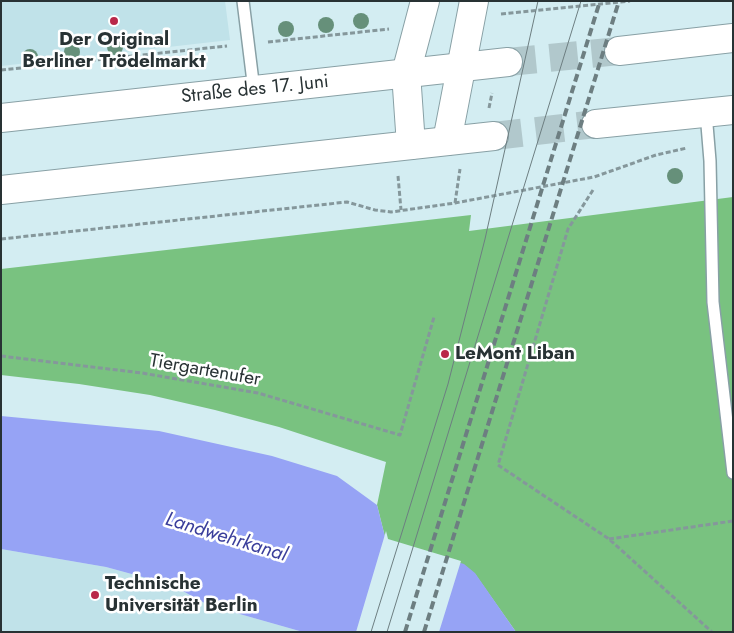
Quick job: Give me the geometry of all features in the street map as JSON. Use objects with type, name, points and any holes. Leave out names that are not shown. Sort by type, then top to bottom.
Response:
[{"type":"main road","points":[[411,145],[406,73],[425,1]]},
{"type":"main road","points":[[447,141],[474,1]]},
{"type":"main road","points":[[619,51],[733,38]]},
{"type":"main road","name":"Straße des 17. Juni","points":[[1,118],[508,62]]},
{"type":"main road","points":[[596,124],[733,110]]},
{"type":"main road","points":[[1,190],[447,141],[491,124]]},
{"type":"lane","points":[[243,1],[254,90]]},
{"type":"lane","points":[[706,113],[709,146],[713,302],[733,473]]},
{"type":"path","points":[[508,14],[630,1]]},
{"type":"path","points":[[1,70],[381,30]]},
{"type":"path","points":[[491,124],[492,93]]},
{"type":"path","points":[[1,239],[347,202],[375,210],[391,212],[455,203],[594,177],[656,155],[709,146]]},
{"type":"path","points":[[593,190],[568,229],[498,465],[609,540],[712,632]]},
{"type":"path","name":"Tiergartenufer","points":[[1,356],[142,373],[258,393],[400,435],[434,316]]},
{"type":"path","points":[[609,540],[733,521]]},
{"type":"shaded area","name":"Der Original Berliner Trödelmarkt","points":[[1,1],[225,1],[230,40],[1,66]]},
{"type":"shaded area","name":"Technische Universität Berlin","points":[[1,549],[106,567],[172,585],[208,605],[303,632],[1,632]]},
{"type":"green space","points":[[733,197],[733,632],[516,632],[475,574],[386,541],[377,505],[386,462],[279,427],[150,395],[1,375],[1,269],[471,215],[469,231]]},
{"type":"water","name":"Landwehrkanal","points":[[1,416],[159,431],[272,456],[337,476],[377,505],[386,541],[464,564],[475,573],[516,632],[303,632],[208,605],[172,585],[106,567],[1,549]]},
{"type":"pier","points":[[386,531],[388,539],[461,561],[439,632],[356,632]]},
{"type":"tunnel","points":[[508,62],[619,51]]},
{"type":"tunnel","points":[[494,136],[596,124]]},
{"type":"tram line","points":[[371,632],[448,384],[485,239],[538,1]]},
{"type":"tram line","points":[[387,632],[581,1]]},
{"type":"railway","points":[[405,632],[600,1]]},
{"type":"railway","points":[[424,632],[619,1]]},
{"type":"place","name":"Der Original Berliner Trödelmarkt","points":[[114,21]]},
{"type":"place","name":"LeMont Liban","points":[[445,354]]},
{"type":"place","name":"Technische Universität Berlin","points":[[95,595]]}]
